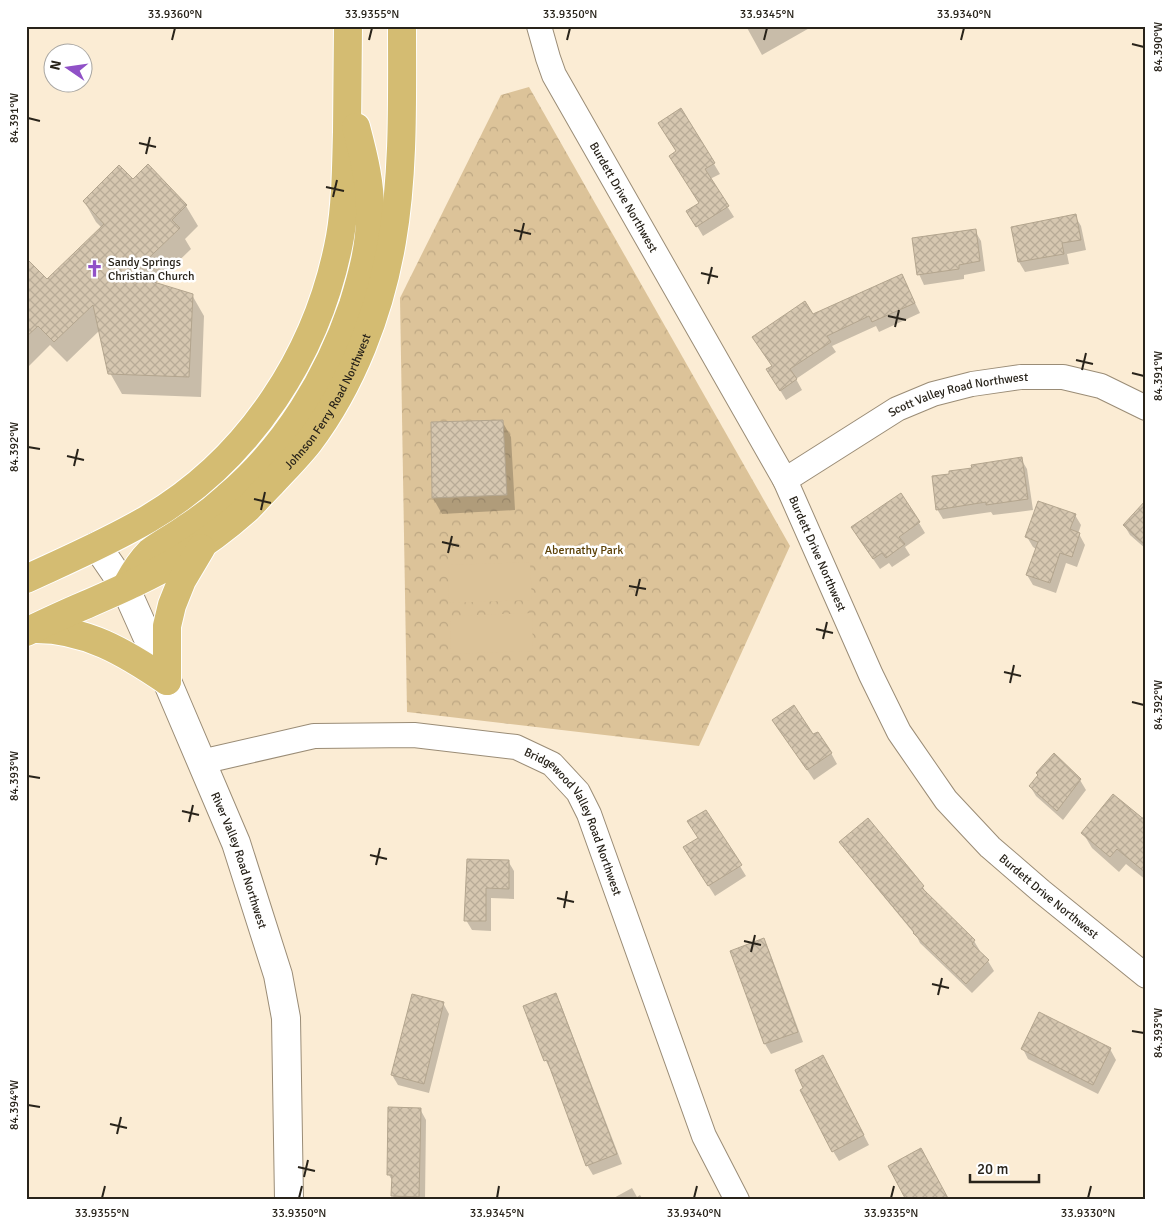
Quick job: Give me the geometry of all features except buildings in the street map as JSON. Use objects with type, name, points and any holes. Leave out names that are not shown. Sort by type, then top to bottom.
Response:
[{"type":"main road","points":[[26,579],[149,519],[187,492],[227,457],[265,412],[294,367],[311,334],[323,303],[333,270],[340,236],[346,178],[348,26]]},
{"type":"main road","name":"Johnson Ferry Road Northwest","points":[[30,631],[125,587],[177,560],[204,542],[247,509],[308,442],[328,413],[345,383],[367,335],[382,290],[392,240],[397,200],[400,147],[402,26]]},
{"type":"main road","points":[[125,587],[140,562],[151,552],[208,514],[253,473],[306,406],[331,360],[358,291],[365,264],[370,217],[367,166],[347,99]]},
{"type":"main road","points":[[167,681],[167,626],[170,612],[182,580],[204,542]]},
{"type":"main road","points":[[30,631],[62,630],[96,640],[125,654],[167,681]]},
{"type":"street","name":"Burdett Drive Northwest","points":[[539,26],[554,74],[786,480],[871,675],[899,732],[946,800],[990,847],[1146,976]]},
{"type":"street","name":"Scott Valley Road Northwest","points":[[786,480],[897,409],[933,394],[972,384],[1021,377],[1063,377],[1100,386],[1146,408]]},
{"type":"street","name":"River Valley Road Northwest","points":[[97,546],[125,587],[236,843],[278,975],[286,1018],[289,1200]]},
{"type":"street","name":"Bridgewood Valley Road Northwest","points":[[201,762],[314,736],[414,735],[516,747],[552,764],[578,792],[589,814],[704,1136],[737,1200]]},
{"type":"green space","name":"Abernathy Park","points":[[529,87],[790,546],[699,746],[407,712],[400,298],[501,95]]},
{"type":"green space","points":[[530,562],[532,600],[449,603],[448,565]]},
{"type":"green space","points":[[532,613],[533,651],[451,654],[450,616]]},
{"type":"place","name":"Sandy Springs Christian Church","points":[[94,269]]}]
